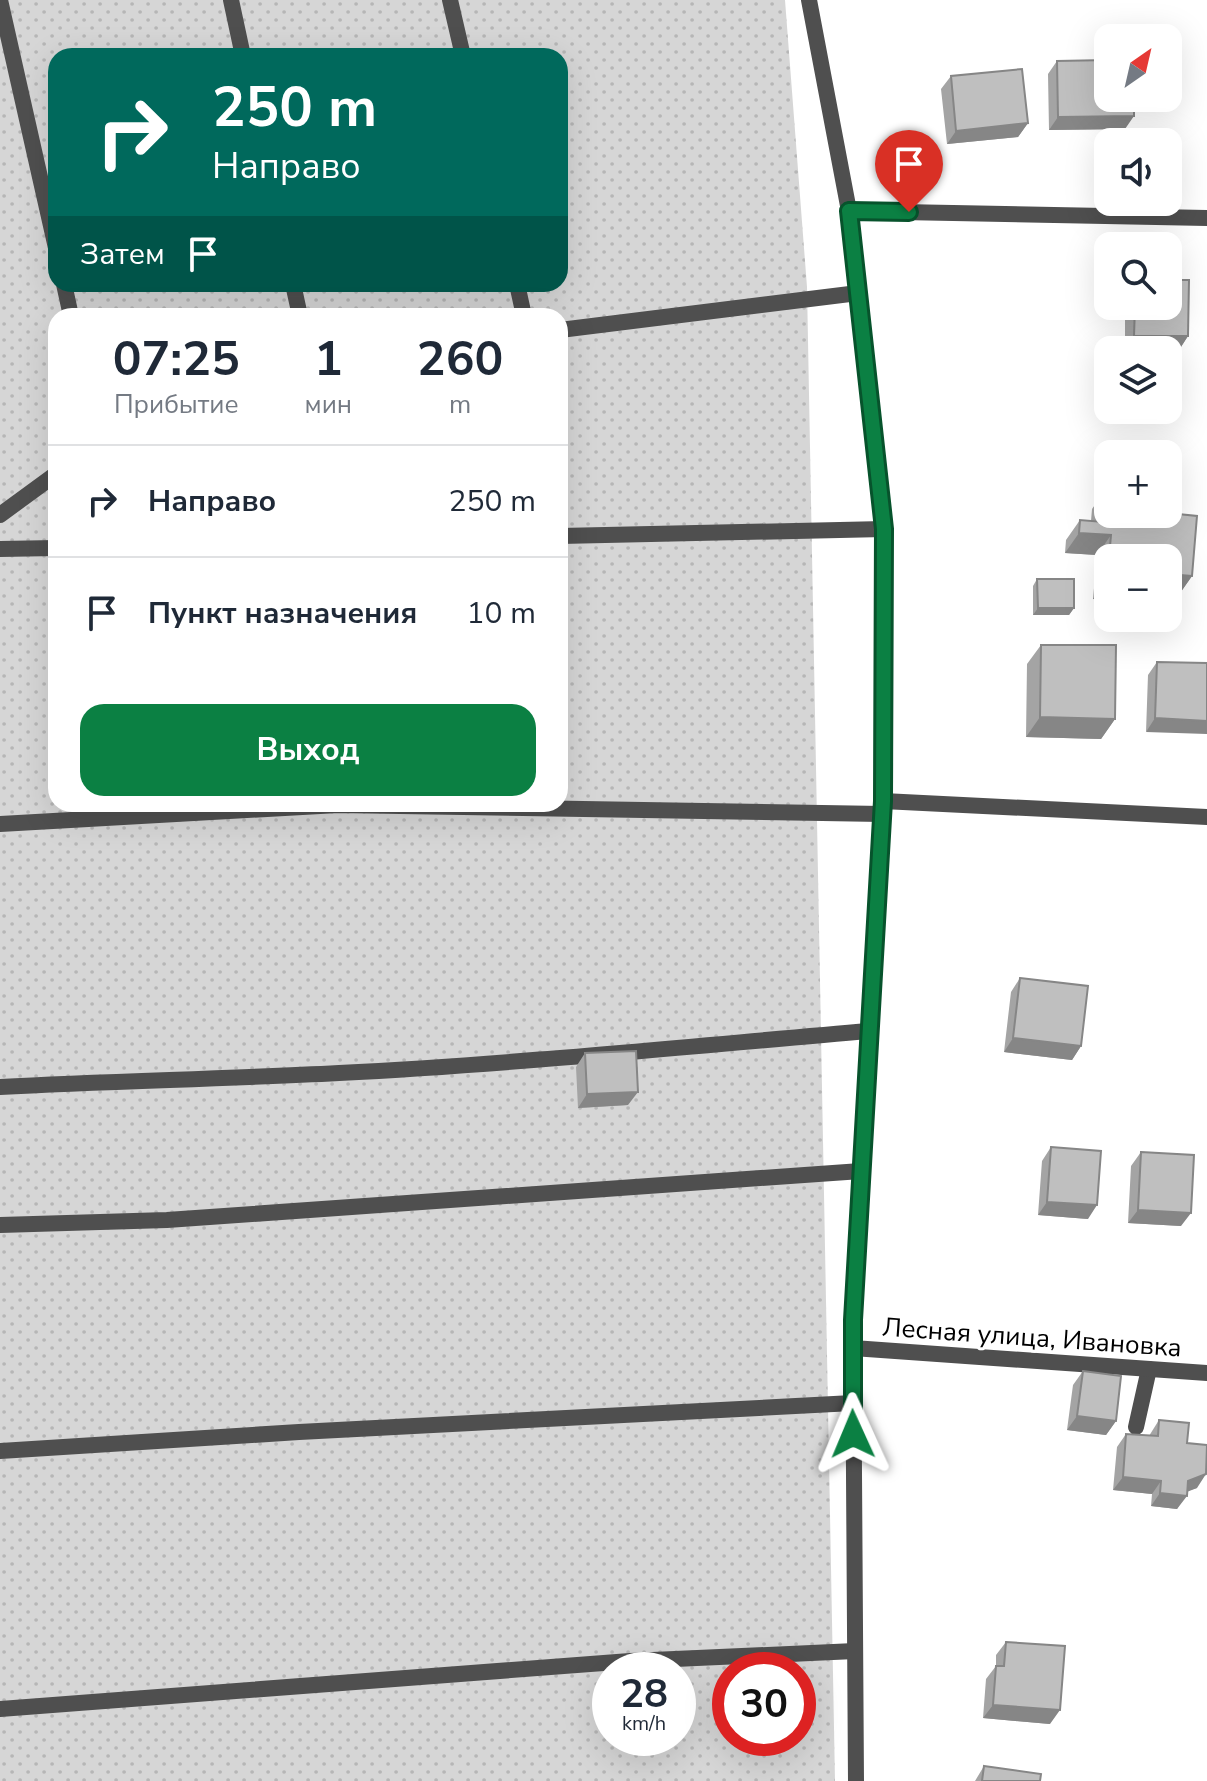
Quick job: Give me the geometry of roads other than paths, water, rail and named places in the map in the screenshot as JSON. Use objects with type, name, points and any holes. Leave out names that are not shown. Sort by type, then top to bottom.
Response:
[{"type":"street","points":[[0,0],[48,213]]},
{"type":"street","points":[[231,0],[241,48]]},
{"type":"street","points":[[450,0],[461,48]]},
{"type":"street","points":[[809,0],[849,211],[884,529],[882,807],[853,1348],[856,1781]]},
{"type":"street","points":[[849,211],[1207,218]]},
{"type":"street","points":[[568,329],[858,293]]},
{"type":"street","points":[[0,515],[48,480]]},
{"type":"street","points":[[568,536],[884,529]]},
{"type":"street","points":[[0,549],[48,548]]},
{"type":"street","points":[[568,806],[882,807],[1207,817]]},
{"type":"street","points":[[0,824],[213,812]]},
{"type":"street","points":[[0,1087],[158,1078],[338,1073],[869,1031]]},
{"type":"street","points":[[0,1225],[167,1220],[861,1171]]},
{"type":"street","name":"Лесная улица, Ивановка","points":[[853,1348],[1207,1373]]},
{"type":"street","points":[[1136,1427],[1149,1369]]},
{"type":"street","points":[[0,1451],[853,1403]]},
{"type":"street","points":[[0,1709],[630,1661],[855,1651]]}]
